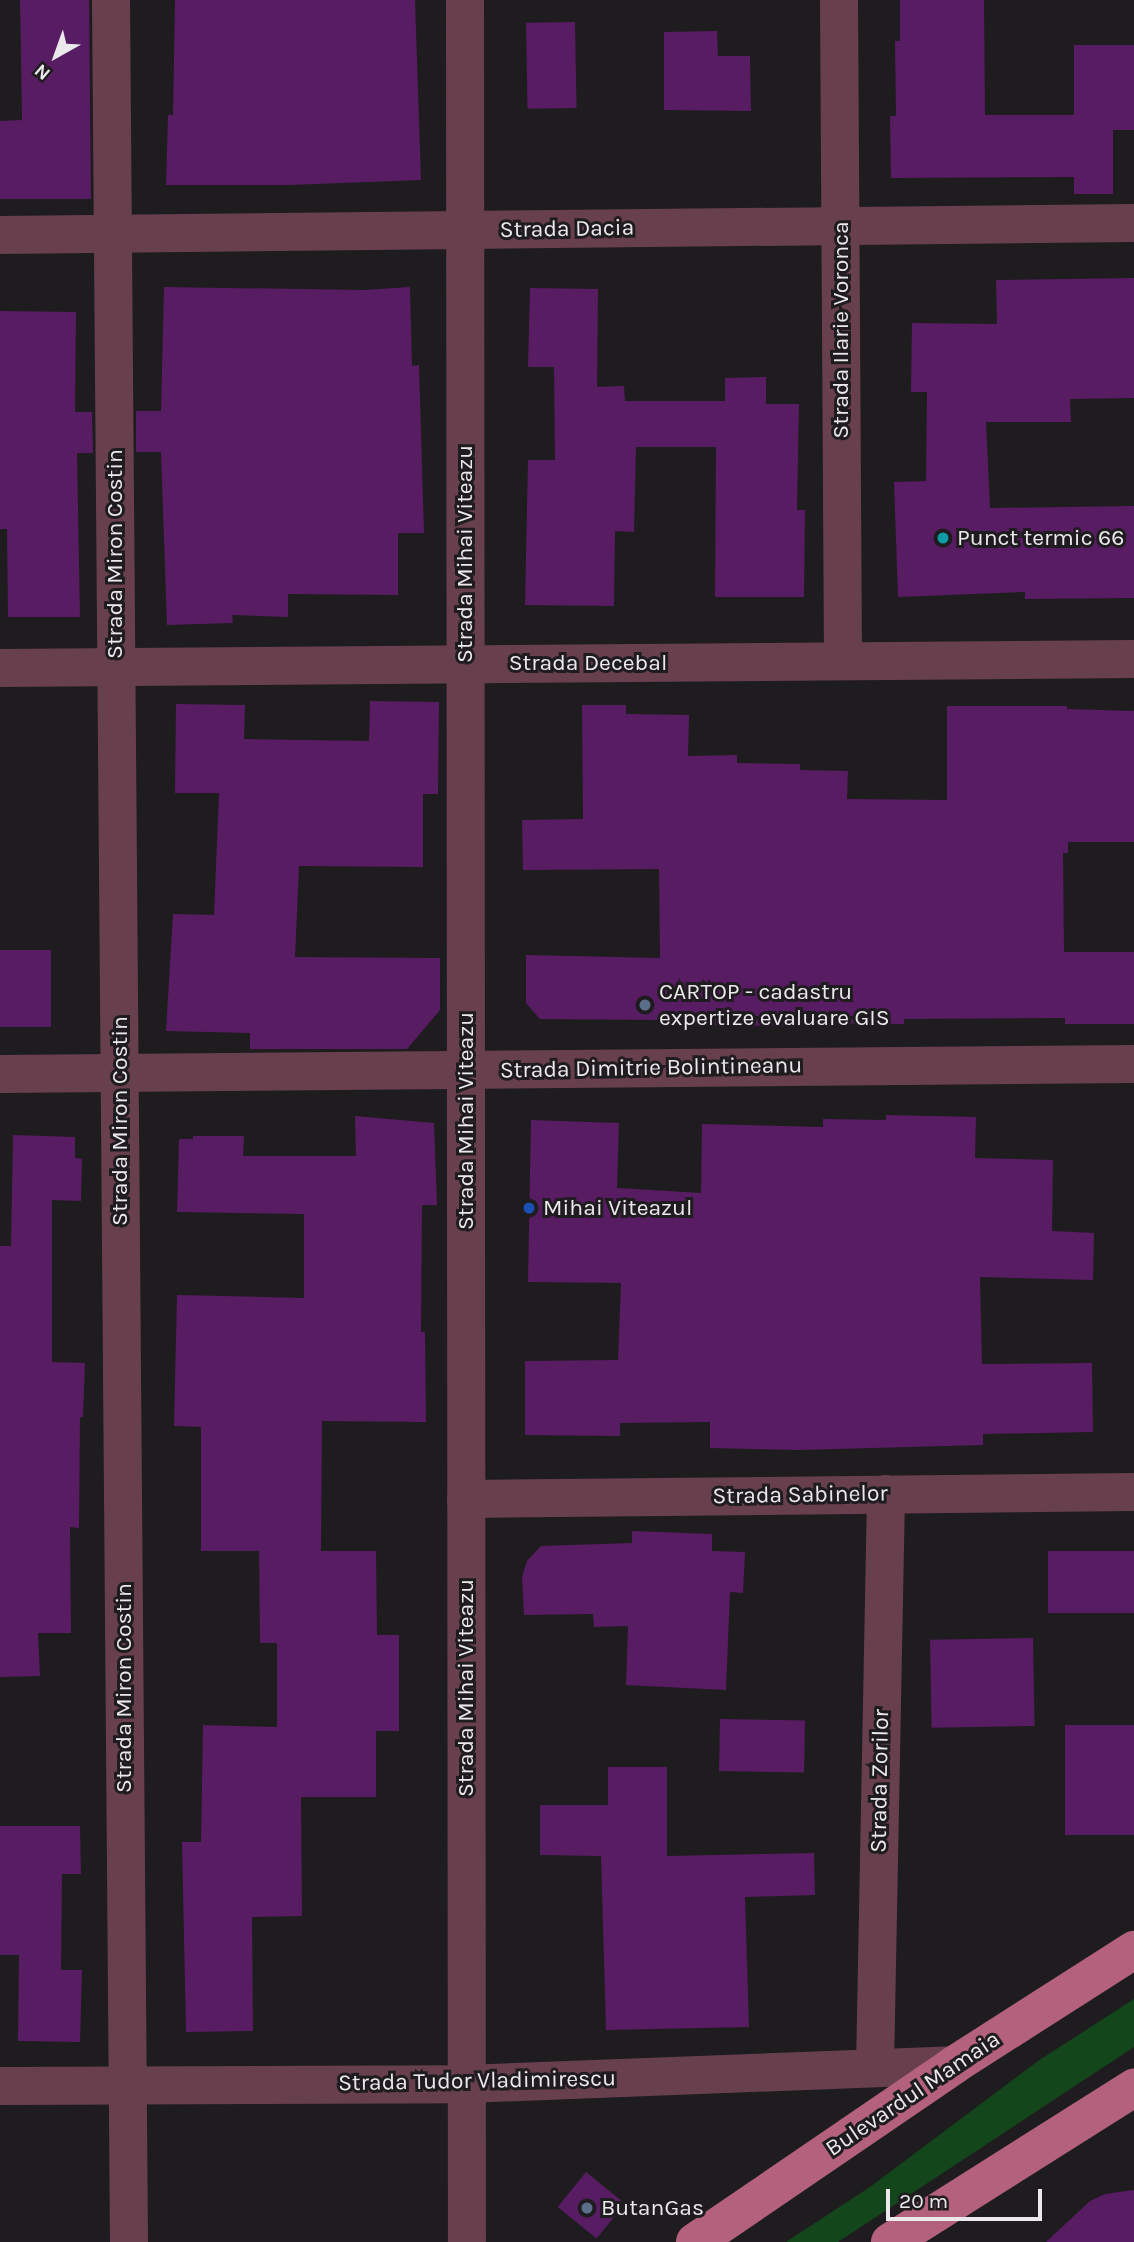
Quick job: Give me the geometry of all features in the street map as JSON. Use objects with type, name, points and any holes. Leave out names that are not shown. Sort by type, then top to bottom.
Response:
[{"type":"main road","name":"Bulevardul Mamaia","points":[[695,2242],[954,2065],[1134,1950]]},
{"type":"main road","points":[[890,2242],[1134,2088]]},
{"type":"street","name":"Strada Miron Costin","points":[[111,0],[128,2242]]},
{"type":"street","name":"Strada Mihai Viteazu","points":[[465,0],[467,2242]]},
{"type":"street","name":"Strada Ilarie Voronca","points":[[839,0],[843,661]]},
{"type":"street","name":"Strada Dacia","points":[[0,235],[1134,223]]},
{"type":"street","name":"Strada Decebal","points":[[0,668],[1134,659]]},
{"type":"street","name":"Strada Dimitrie Bolintineanu","points":[[0,1074],[1134,1064]]},
{"type":"street","name":"Strada Sabinelor","points":[[466,1499],[1134,1492]]},
{"type":"street","name":"Strada Zorilor","points":[[875,2068],[886,1494]]},
{"type":"street","name":"Strada Tudor Vladimirescu","points":[[0,2086],[466,2084],[954,2065]]},
{"type":"green space","points":[[1134,1999],[1134,2047],[838,2242],[786,2242],[870,2187],[1038,2061]]},
{"type":"building","points":[[20,0],[89,0],[91,199],[0,199],[0,121],[22,120]]},
{"type":"building","points":[[175,0],[415,0],[421,180],[288,185],[166,185],[168,115],[173,115]]},
{"type":"building","points":[[900,0],[984,0],[985,115],[1074,115],[1074,45],[1134,45],[1134,130],[1113,130],[1113,194],[1074,194],[1074,177],[891,178],[890,116],[896,116],[895,41],[900,41]]},
{"type":"building","points":[[575,22],[577,108],[528,109],[526,23]]},
{"type":"building","points":[[717,31],[718,56],[750,56],[751,111],[664,110],[664,32]]},
{"type":"building","points":[[1134,278],[1134,398],[1070,399],[1071,422],[986,422],[990,508],[1134,506],[1134,598],[1025,599],[1025,592],[898,597],[894,482],[926,481],[927,392],[911,392],[912,323],[997,324],[996,280]]},
{"type":"building","points":[[164,287],[364,290],[410,287],[412,366],[419,365],[424,533],[398,533],[398,595],[288,594],[288,617],[232,615],[233,623],[167,625],[161,452],[136,452],[136,411],[161,411]]},
{"type":"building","points":[[530,288],[598,289],[597,387],[624,386],[625,401],[725,401],[725,378],[766,377],[766,404],[799,404],[797,510],[805,510],[804,597],[715,597],[716,447],[636,447],[634,532],[615,531],[614,606],[525,605],[528,460],[555,460],[554,367],[528,367]]},
{"type":"building","points":[[0,311],[76,312],[75,412],[92,412],[93,453],[77,453],[80,617],[8,617],[7,529],[0,529]]},
{"type":"building","points":[[370,701],[439,702],[438,794],[423,794],[423,867],[299,866],[295,957],[440,958],[440,1010],[407,1049],[250,1049],[250,1033],[166,1031],[173,914],[214,915],[219,793],[175,793],[176,704],[245,705],[244,739],[369,741]]},
{"type":"building","points":[[582,705],[626,705],[626,714],[689,715],[688,756],[737,755],[737,763],[800,764],[800,770],[848,771],[847,799],[947,800],[947,706],[1067,706],[1067,709],[1134,711],[1134,842],[1068,842],[1068,853],[1063,853],[1064,952],[1134,952],[1134,1024],[1065,1024],[1065,1018],[904,1019],[904,1024],[788,1023],[788,1026],[660,1025],[660,1020],[540,1019],[526,1003],[526,955],[660,958],[659,869],[523,870],[522,820],[583,819]]},
{"type":"building","points":[[0,950],[51,950],[51,1027],[0,1027]]},
{"type":"building","points":[[886,1115],[976,1117],[975,1158],[1053,1160],[1052,1231],[1094,1233],[1093,1280],[980,1277],[982,1364],[1092,1363],[1093,1432],[983,1434],[983,1445],[799,1450],[710,1448],[710,1422],[620,1423],[620,1436],[525,1435],[525,1361],[618,1360],[621,1283],[528,1282],[531,1120],[619,1123],[617,1188],[701,1193],[702,1124],[823,1127],[823,1119],[886,1120]]},
{"type":"building","points":[[355,1116],[434,1123],[437,1205],[422,1205],[421,1332],[425,1332],[426,1422],[322,1421],[321,1551],[376,1551],[377,1635],[399,1635],[399,1731],[376,1731],[376,1797],[301,1797],[302,1916],[252,1917],[253,2031],[186,2032],[182,1842],[201,1842],[203,1725],[277,1727],[277,1643],[260,1643],[259,1551],[201,1551],[201,1427],[174,1426],[177,1295],[304,1298],[304,1214],[177,1212],[179,1139],[193,1139],[193,1136],[244,1136],[243,1156],[356,1156]]},
{"type":"building","points":[[13,1135],[75,1137],[75,1158],[82,1159],[81,1201],[52,1200],[52,1362],[85,1363],[83,1417],[80,1417],[79,1528],[70,1527],[71,1633],[38,1633],[40,1676],[0,1677],[0,1246],[11,1246]]},
{"type":"building","points":[[632,1531],[712,1534],[712,1551],[745,1552],[743,1593],[730,1592],[726,1690],[626,1685],[628,1626],[594,1627],[593,1614],[524,1615],[522,1577],[527,1561],[541,1546],[632,1543]]},
{"type":"building","points":[[1048,1551],[1134,1551],[1134,1613],[1048,1613]]},
{"type":"building","points":[[1033,1638],[1035,1726],[932,1728],[930,1640]]},
{"type":"building","points":[[720,1719],[805,1720],[804,1772],[719,1771]]},
{"type":"building","points":[[1065,1725],[1134,1725],[1134,1835],[1065,1835]]},
{"type":"building","points":[[608,1767],[667,1767],[667,1856],[814,1853],[815,1895],[745,1897],[749,2027],[606,2030],[601,1856],[540,1855],[540,1805],[608,1805]]},
{"type":"building","points":[[0,1826],[80,1826],[81,1874],[62,1874],[61,1970],[82,1970],[80,2042],[18,2041],[19,1955],[0,1955]]},
{"type":"building","points":[[586,2172],[625,2203],[597,2238],[558,2207]]},
{"type":"building","points":[[1134,2190],[1134,2242],[1046,2242],[1090,2201],[1105,2194]]},
{"type":"place","name":"Punct termic 66","points":[[943,538]]},
{"type":"place","name":"CARTOP - cadastru expertize evaluare GIS","points":[[645,1005]]},
{"type":"place","name":"Mihai Viteazul","points":[[529,1208]]},
{"type":"place","name":"ButanGas","points":[[587,2208]]}]
